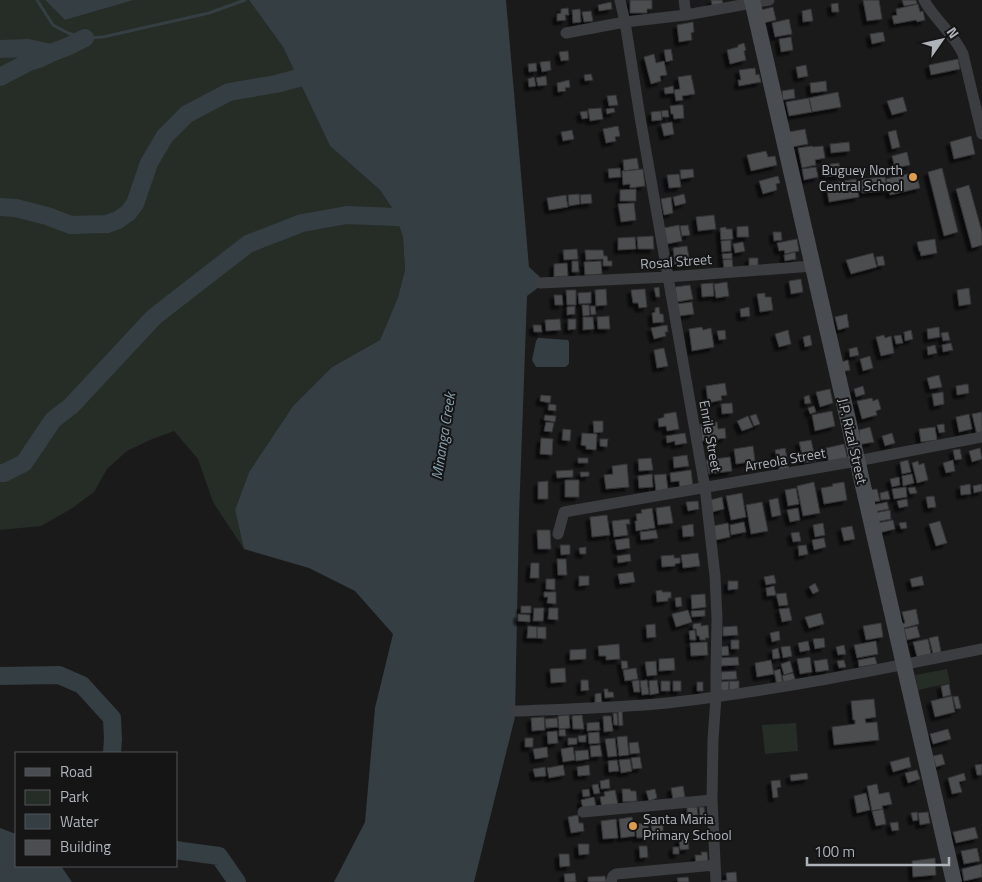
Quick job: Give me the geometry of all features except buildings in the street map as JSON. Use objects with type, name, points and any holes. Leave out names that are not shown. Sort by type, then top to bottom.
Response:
[{"type":"street","name":"Enrile Street","points":[[620,0],[705,488],[715,576],[717,619],[716,697],[712,740],[712,800],[716,882]]},
{"type":"street","points":[[684,0],[686,15]]},
{"type":"street","points":[[924,0],[949,34],[959,44],[982,134]]},
{"type":"street","points":[[566,33],[625,22],[686,15],[758,1]]},
{"type":"street","name":"J.P. Rizal Street","points":[[758,1],[813,266],[954,882]]},
{"type":"street","name":"Rosal Street","points":[[540,283],[668,277],[813,266]]},
{"type":"street","name":"Arreola Street","points":[[558,534],[564,512],[858,461],[982,437]]},
{"type":"street","points":[[515,711],[605,708],[716,697],[796,685],[982,649]]},
{"type":"street","points":[[583,812],[712,800]]},
{"type":"street","points":[[611,882],[616,874],[715,865]]},
{"type":"green space","points":[[0,0],[45,0],[65,20],[134,0],[249,0],[283,47],[330,146],[380,190],[394,211],[403,237],[405,270],[398,297],[380,340],[332,367],[293,406],[249,472],[235,510],[244,549],[213,502],[198,459],[174,431],[127,451],[107,469],[94,492],[71,509],[41,526],[0,530]]},
{"type":"green space","points":[[947,669],[950,683],[918,690],[915,675]]},
{"type":"green space","points":[[796,723],[798,751],[765,754],[762,725]]},
{"type":"water","points":[[45,0],[134,0],[65,20]]},
{"type":"water","name":"Minanga Creek","points":[[249,0],[506,0],[529,267],[540,277],[539,287],[527,296],[519,516],[515,717],[474,882],[334,882],[365,822],[375,708],[393,634],[355,591],[309,568],[244,549],[235,510],[249,472],[293,406],[332,367],[380,340],[398,297],[405,270],[403,237],[394,211],[380,190],[330,146],[283,47]]},
{"type":"water","points":[[538,338],[568,340],[568,365],[565,367],[536,367],[532,360]]},
{"type":"water","points":[[0,828],[15,834],[15,867],[62,867],[72,882],[0,882]]},
{"type":"waterway","points":[[37,0],[53,25],[68,33],[85,38],[103,37],[209,13],[245,0]]},
{"type":"waterway","points":[[0,49],[28,48],[51,53],[85,38]]},
{"type":"waterway","points":[[0,77],[51,53]]},
{"type":"waterway","points":[[0,207],[16,208],[47,216],[71,225],[107,224],[118,220],[128,213],[135,204],[149,163],[165,136],[187,114],[229,92],[276,84],[321,72]]},
{"type":"waterway","points":[[0,473],[4,473],[24,463],[53,420],[71,406],[154,317],[248,244],[302,223],[347,215],[419,218]]},
{"type":"waterway","points":[[0,676],[59,675],[82,685],[112,718],[112,752]]},
{"type":"waterway","points":[[178,850],[219,856],[237,882]]},
{"type":"place","name":"Buguey North Central School","points":[[913,177]]},
{"type":"place","name":"Santa Maria Primary School","points":[[633,826]]}]
